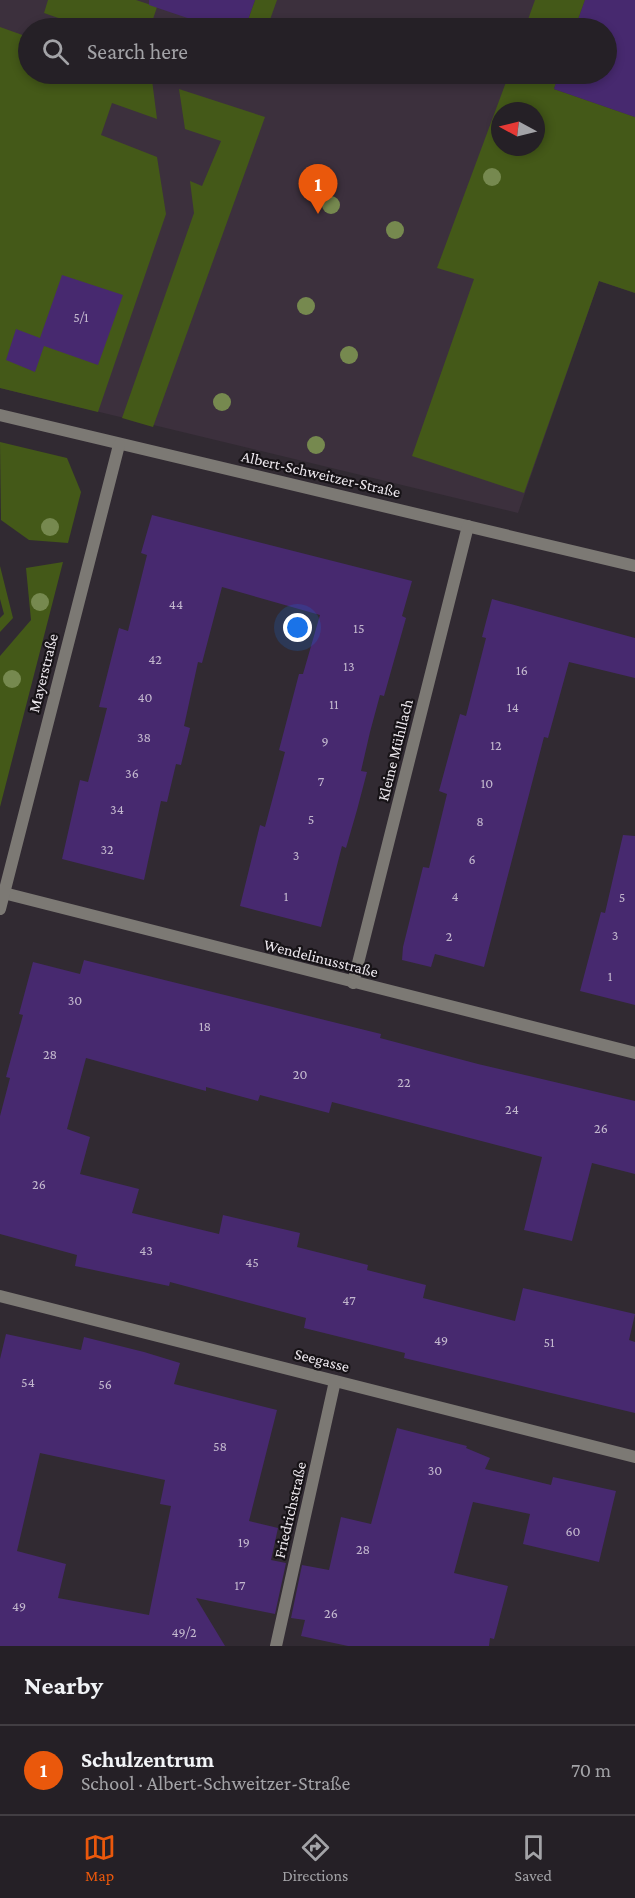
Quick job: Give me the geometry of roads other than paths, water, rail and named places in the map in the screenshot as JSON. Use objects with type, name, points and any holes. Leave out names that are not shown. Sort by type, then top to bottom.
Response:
[{"type":"street","name":"Albert-Schweitzer-Straße","points":[[0,415],[635,566]]},
{"type":"street","name":"Mayerstraße","points":[[0,909],[2,893],[119,445]]},
{"type":"street","name":"Kleine Mühllach","points":[[353,983],[468,526]]},
{"type":"street","name":"Wendelinusstraße","points":[[2,893],[635,1053]]},
{"type":"street","name":"Seegasse","points":[[0,1296],[635,1457]]},
{"type":"street","name":"Friedrichstraße","points":[[276,1646],[335,1381]]},
{"type":"place","name":"Schulzentrum","points":[[318,214]]}]
